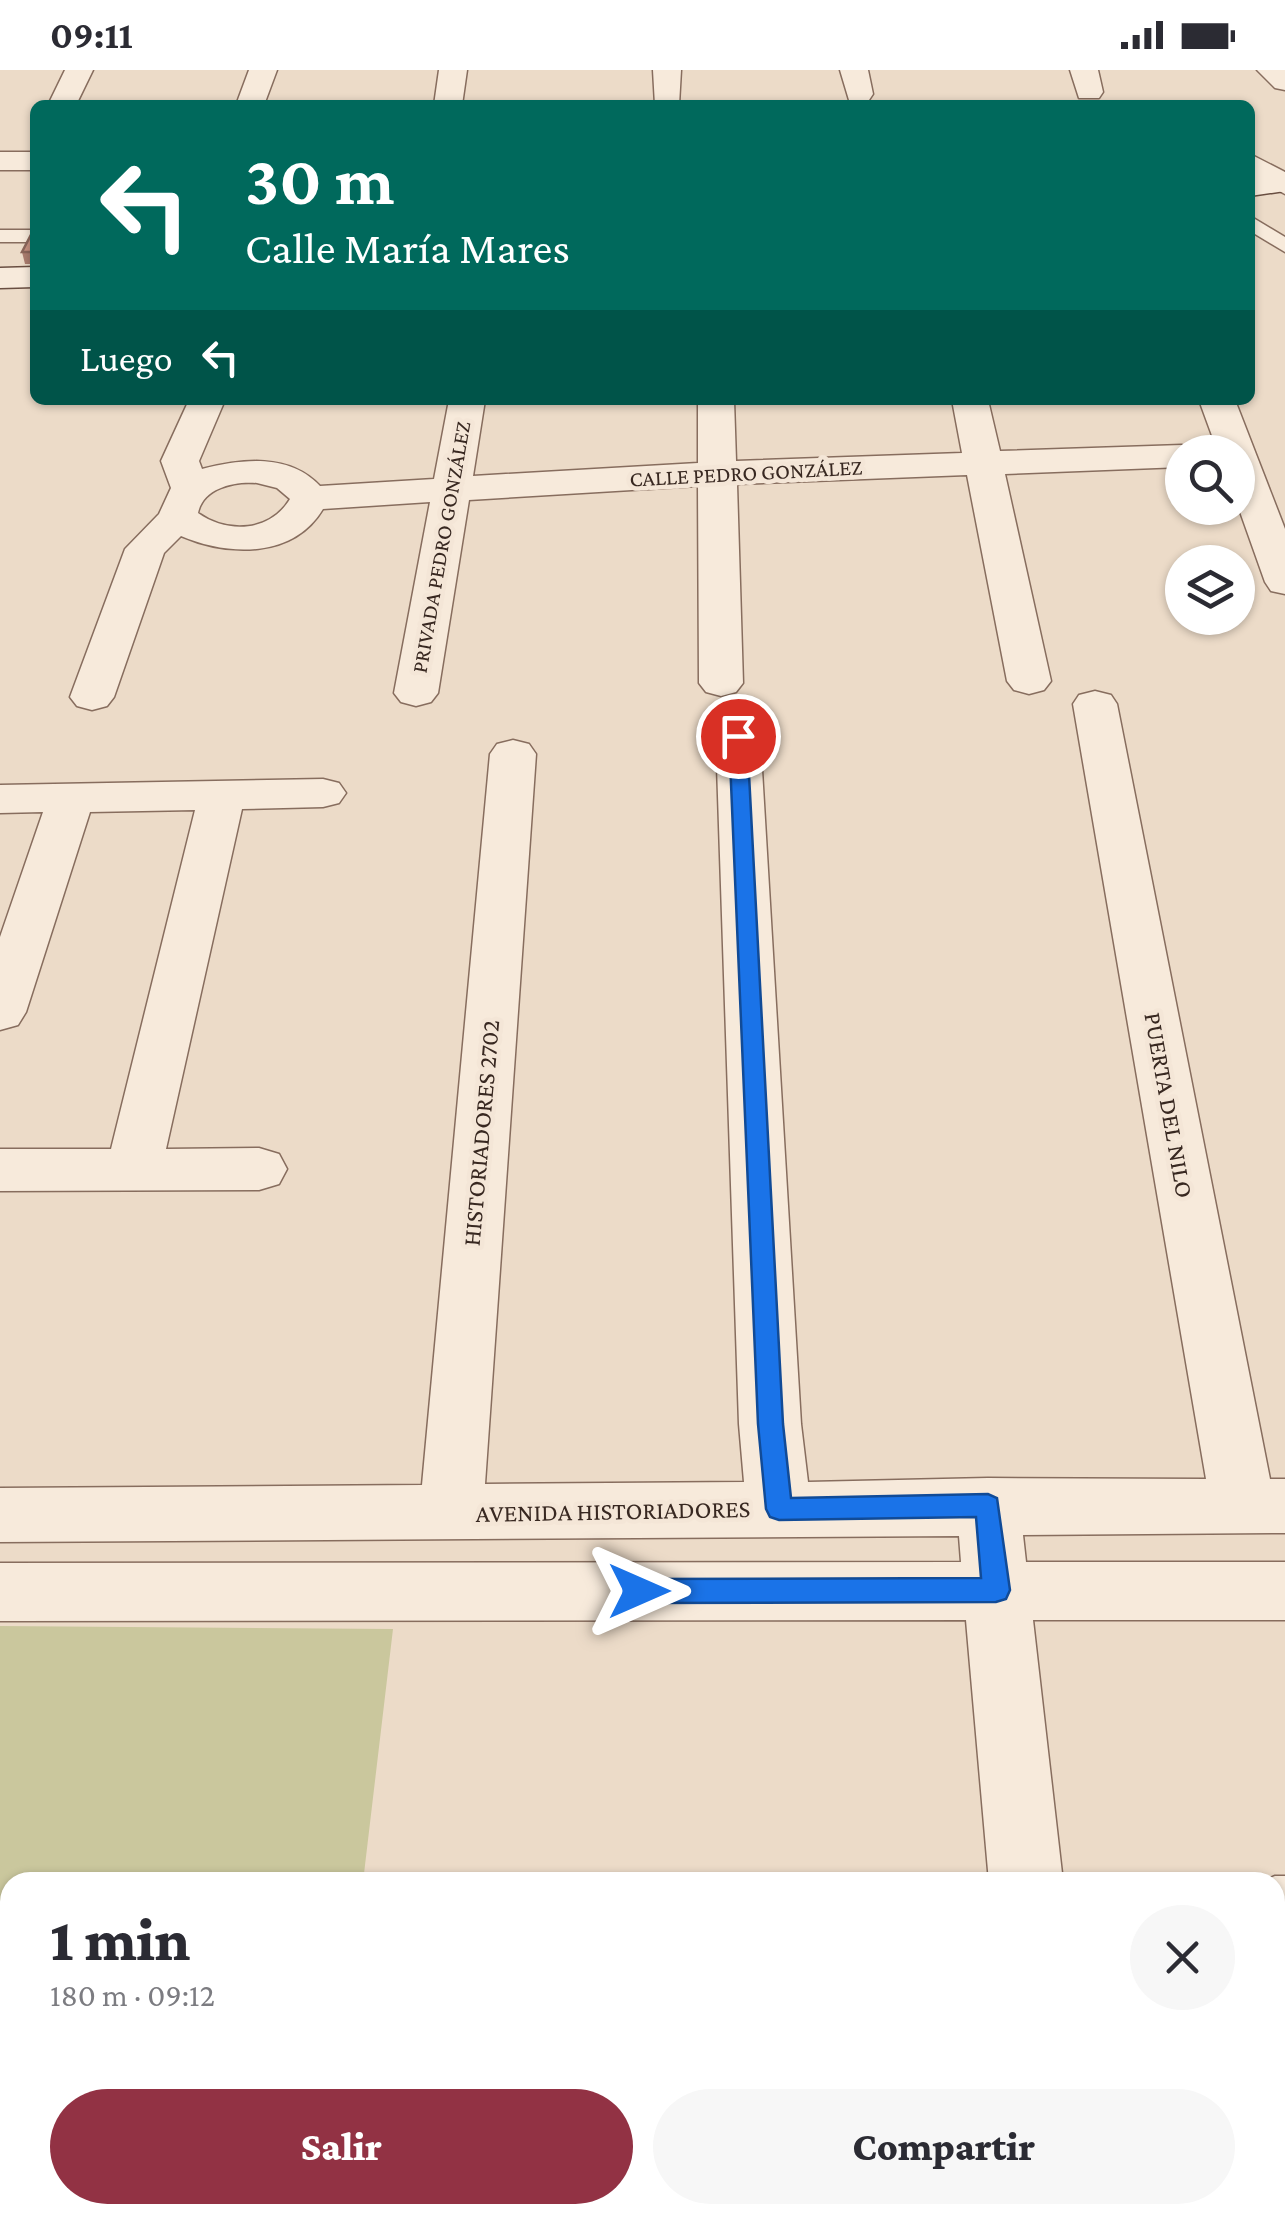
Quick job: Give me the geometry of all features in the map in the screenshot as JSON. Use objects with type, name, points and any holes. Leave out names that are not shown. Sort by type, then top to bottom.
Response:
[{"type":"street","points":[[64,100],[79,70]]},
{"type":"street","points":[[252,100],[263,70]]},
{"type":"street","points":[[449,100],[453,70]]},
{"type":"street","points":[[667,70],[667,100]]},
{"type":"street","points":[[1270,70],[1285,82]]},
{"type":"street","points":[[0,161],[30,160]]},
{"type":"street","points":[[1255,164],[1277,178]]},
{"type":"street","points":[[0,278],[30,277]]},
{"type":"street","points":[[0,308],[30,308]]},
{"type":"street","points":[[92,698],[145,549],[184,502],[216,476],[262,472],[300,484],[310,498],[303,515],[282,529],[252,538],[220,538],[193,530],[184,502],[180,461],[205,405]]},
{"type":"street","name":"PRIVADA PEDRO GONZÁLEZ","points":[[416,693],[466,405]]},
{"type":"street","points":[[716,405],[770,1424],[779,1509]]},
{"type":"street","points":[[971,405],[1029,680]]},
{"type":"street","points":[[1220,405],[1235,435]]},
{"type":"street","name":"CALLE PEDRO GONZÁLEZ","points":[[310,498],[717,474],[1165,457]]},
{"type":"street","points":[[1255,486],[1285,582]]},
{"type":"street","name":"PUERTA DEL NILO","points":[[1095,704],[1264,1506]]},
{"type":"street","name":"HISTORIADORES 2702","points":[[451,1513],[512,754]]},
{"type":"street","points":[[0,799],[323,793]]},
{"type":"street","points":[[134,1169],[222,795]]},
{"type":"street","points":[[0,1012],[71,798]]},
{"type":"street","points":[[0,1170],[259,1168]]},
{"type":"street","points":[[988,1506],[1025,1872]]},
{"type":"street","name":"AVENIDA HISTORIADORES","points":[[0,1515],[1264,1506]]},
{"type":"street","points":[[0,1592],[1285,1591]]},
{"type":"lane","points":[[1255,225],[1285,246]]},
{"type":"lane","points":[[0,236],[30,236]]},
{"type":"shaded area","points":[[0,1626],[393,1629],[364,1872],[0,1872]]},
{"type":"route","points":[[639,1591],[996,1590],[988,1506],[779,1509],[770,1424],[738,736]]}]
